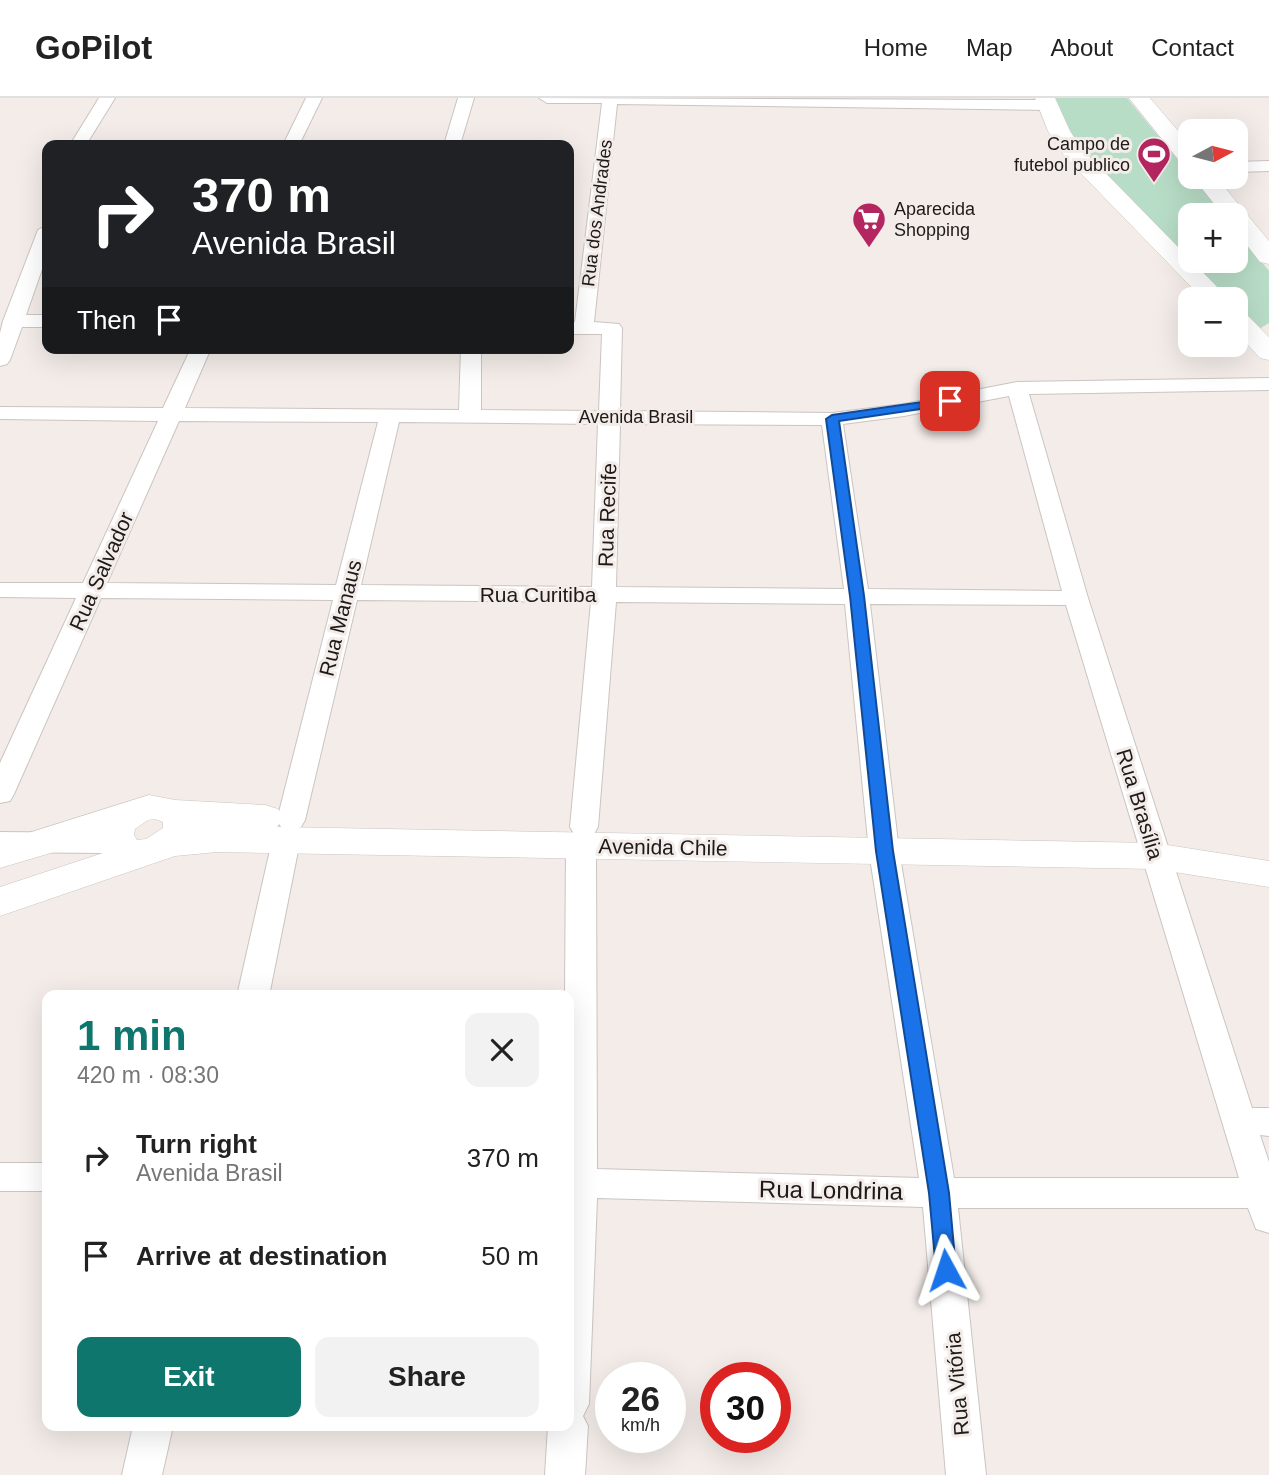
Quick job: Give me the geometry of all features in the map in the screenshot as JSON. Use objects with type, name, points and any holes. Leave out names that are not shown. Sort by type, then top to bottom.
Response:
[{"type":"main road","points":[[1139,98],[1178,145]]},
{"type":"main road","points":[[1046,102],[1059,131],[1073,152],[1205,287]]},
{"type":"main road","points":[[1214,189],[1269,257]]},
{"type":"main road","points":[[1248,330],[1269,351]]},
{"type":"main road","points":[[1269,331],[1264,342],[1269,351]]},
{"type":"main road","points":[[0,855],[88,829],[148,835]]},
{"type":"main road","name":"Avenida Chile","points":[[148,835],[217,839],[288,830],[1153,846]]},
{"type":"main road","points":[[0,902],[148,835]]},
{"type":"main road","points":[[1153,846],[1269,853]]},
{"type":"main road","points":[[1153,846],[1269,874]]},
{"type":"street","points":[[81,140],[107,98]]},
{"type":"street","points":[[293,140],[314,98]]},
{"type":"street","points":[[453,140],[466,98]]},
{"type":"street","points":[[547,98],[1046,102]]},
{"type":"street","name":"Rua dos Andrades","points":[[577,328],[589,273],[610,98]]},
{"type":"street","points":[[1248,167],[1269,166]]},
{"type":"street","points":[[0,360],[13,321],[41,265]]},
{"type":"street","points":[[574,273],[589,273]]},
{"type":"street","points":[[13,321],[42,321]]},
{"type":"street","name":"Rua Recife","points":[[574,1183],[583,837],[604,594],[612,328],[577,328]]},
{"type":"street","name":"Rua Salvador","points":[[0,794],[198,354]]},
{"type":"street","points":[[470,416],[471,354]]},
{"type":"street","name":"Avenida Brasil","points":[[0,413],[832,419],[904,410],[1017,388],[1269,384]]},
{"type":"street","name":"Rua Brasília","points":[[1017,388],[1076,598],[1153,846],[1254,1121],[1265,1205]]},
{"type":"street","name":"Rua Manaus","points":[[254,990],[288,830],[390,416]]},
{"type":"street","name":"Rua Vitória","points":[[832,419],[857,596],[884,841],[939,1193],[966,1475]]},
{"type":"street","name":"Rua Curitiba","points":[[0,590],[1076,598]]},
{"type":"street","points":[[0,822],[88,829]]},
{"type":"street","name":"Avenida Chile","points":[[0,842],[93,843],[148,835]]},
{"type":"street","points":[[0,1177],[42,1177]]},
{"type":"street","name":"Rua Londrina","points":[[574,1183],[1265,1205]]},
{"type":"street","points":[[142,1475],[152,1431]]},
{"type":"street","points":[[565,1475],[568,1431]]},
{"type":"green space","points":[[1049,98],[1127,98],[1178,160],[1178,189],[1202,189],[1213,203],[1178,203],[1178,254],[1094,169]]},
{"type":"green space","points":[[1248,245],[1269,271],[1269,323],[1254,332],[1248,326],[1248,287],[1210,287],[1196,273],[1248,273]]},
{"type":"place","name":"Campo de futebol publico","points":[[1154,184]]},
{"type":"place","name":"Aparecida Shopping","points":[[869,249]]},
{"type":"route","points":[[946,1270],[939,1193],[884,851],[884,831],[857,596],[832,419],[950,401]]}]
